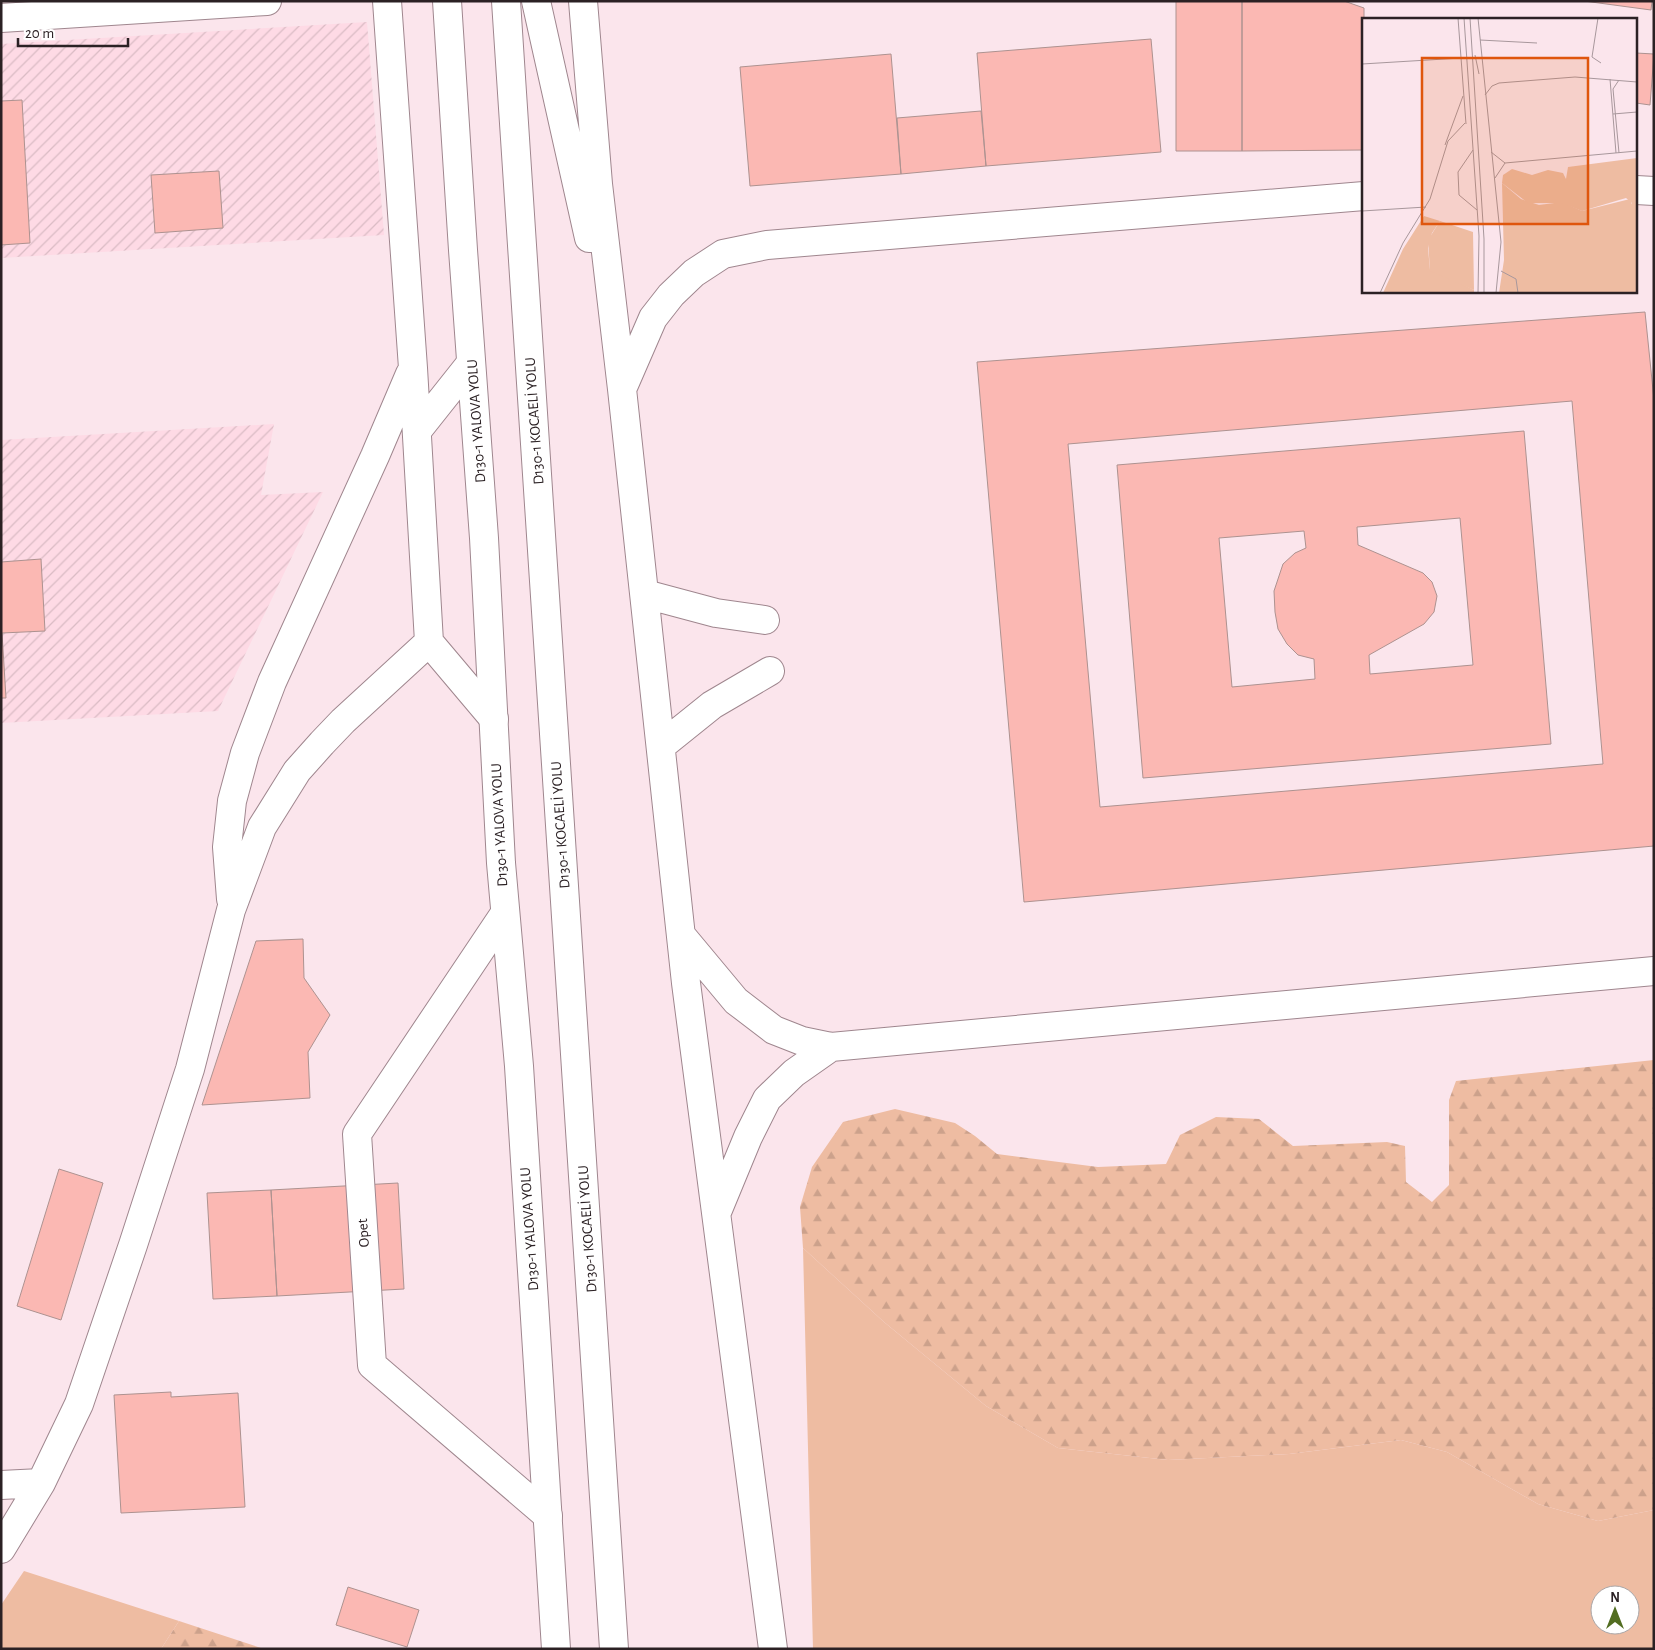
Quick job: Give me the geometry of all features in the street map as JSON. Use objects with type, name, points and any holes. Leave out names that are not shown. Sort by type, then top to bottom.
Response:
[{"type":"main road","points":[[1,18],[267,1]]},
{"type":"main road","points":[[386,1],[413,368],[429,642],[494,719]]},
{"type":"main road","name":"D130-1 YALOVA YOLU","points":[[447,1],[484,538],[500,863],[519,1066],[556,1649]]},
{"type":"main road","name":"D130-1 KOCAELİ YOLU","points":[[506,1],[614,1649]]},
{"type":"main road","points":[[536,1],[622,388]]},
{"type":"main road","points":[[583,1],[598,184],[645,594],[681,934],[774,1649]]},
{"type":"main road","points":[[1638,190],[1654,191]]},
{"type":"main road","points":[[622,388],[652,318],[671,295],[694,273],[723,254],[767,245],[1362,196]]},
{"type":"main road","points":[[417,431],[471,363]]},
{"type":"main road","points":[[231,910],[228,847],[232,801],[245,753],[272,682],[413,368]]},
{"type":"main road","points":[[645,594],[716,613],[765,620]]},
{"type":"main road","points":[[1,1549],[41,1483],[79,1404],[190,1069],[231,910],[262,827],[297,771],[343,721],[429,642]]},
{"type":"main road","points":[[661,746],[712,705],[770,671]]},
{"type":"main road","name":"Opet","points":[[505,913],[357,1134],[372,1365],[548,1516]]},
{"type":"main road","points":[[681,934],[736,1001],[774,1030],[802,1041],[830,1047],[1654,971]]},
{"type":"main road","points":[[716,1214],[748,1137],[767,1099],[794,1074],[830,1047]]},
{"type":"main road","points":[[1,1486],[41,1483]]},
{"type":"shaded area","points":[[367,22],[384,235],[1,258],[1,44]]},
{"type":"shaded area","points":[[274,424],[261,495],[323,492],[218,711],[1,723],[1,440]]},
{"type":"green space","points":[[1654,1060],[1654,1510],[1598,1521],[1538,1504],[1447,1452],[1401,1440],[1289,1454],[1168,1460],[1058,1448],[986,1406],[884,1322],[803,1248],[800,1207],[812,1167],[843,1122],[895,1109],[955,1123],[997,1154],[1098,1167],[1166,1164],[1180,1135],[1216,1117],[1259,1119],[1293,1146],[1387,1142],[1405,1146],[1406,1182],[1432,1202],[1449,1185],[1449,1100],[1456,1081]]},
{"type":"green space","points":[[803,1248],[884,1322],[986,1406],[1058,1448],[1168,1460],[1289,1454],[1401,1440],[1447,1452],[1538,1504],[1598,1521],[1654,1510],[1654,1649],[813,1649]]},
{"type":"green space","points":[[24,1571],[179,1621],[161,1649],[1,1649],[1,1605]]},
{"type":"green space","points":[[179,1621],[264,1649],[161,1649]]},
{"type":"building","points":[[1176,1],[1242,1],[1242,151],[1176,151]]},
{"type":"building","points":[[1242,1],[1344,1],[1364,8],[1364,18],[1362,18],[1362,150],[1242,151]]},
{"type":"building","points":[[1584,1],[1652,1],[1651,10]]},
{"type":"building","points":[[1151,39],[1161,152],[986,166],[977,53]]},
{"type":"building","points":[[1638,53],[1654,54],[1650,105],[1638,103]]},
{"type":"building","points":[[891,54],[901,174],[750,186],[740,67]]},
{"type":"building","points":[[22,100],[30,243],[1,245],[1,101]]},
{"type":"building","points":[[981,111],[986,166],[901,174],[897,118]]},
{"type":"building","points":[[219,171],[223,228],[155,233],[151,175]]},
{"type":"building","points":[[1645,312],[1654,400],[1654,846],[1024,902],[977,362]],"holes":[[[1572,401],[1603,764],[1100,807],[1068,444]]]},
{"type":"building","points":[[1524,431],[1551,744],[1143,778],[1117,465]],"holes":[[[1460,518],[1473,665],[1370,674],[1369,655],[1424,624],[1434,612],[1437,596],[1432,582],[1423,573],[1358,545],[1357,527]],[[1304,531],[1306,548],[1295,553],[1283,564],[1274,591],[1275,612],[1278,629],[1287,644],[1298,655],[1314,659],[1315,679],[1232,687],[1219,538]]]},
{"type":"building","points":[[41,559],[45,631],[2,633],[6,698],[1,698],[1,562]]},
{"type":"building","points":[[303,939],[304,978],[330,1015],[308,1052],[310,1098],[202,1105],[256,941]]},
{"type":"building","points":[[59,1169],[103,1183],[61,1320],[17,1306]]},
{"type":"building","points":[[398,1183],[404,1289],[277,1296],[271,1190]]},
{"type":"building","points":[[271,1190],[277,1296],[213,1299],[207,1193]]},
{"type":"building","points":[[171,1392],[171,1397],[238,1393],[245,1507],[121,1513],[114,1395]]},
{"type":"building","points":[[348,1587],[419,1610],[407,1647],[336,1625]]}]
